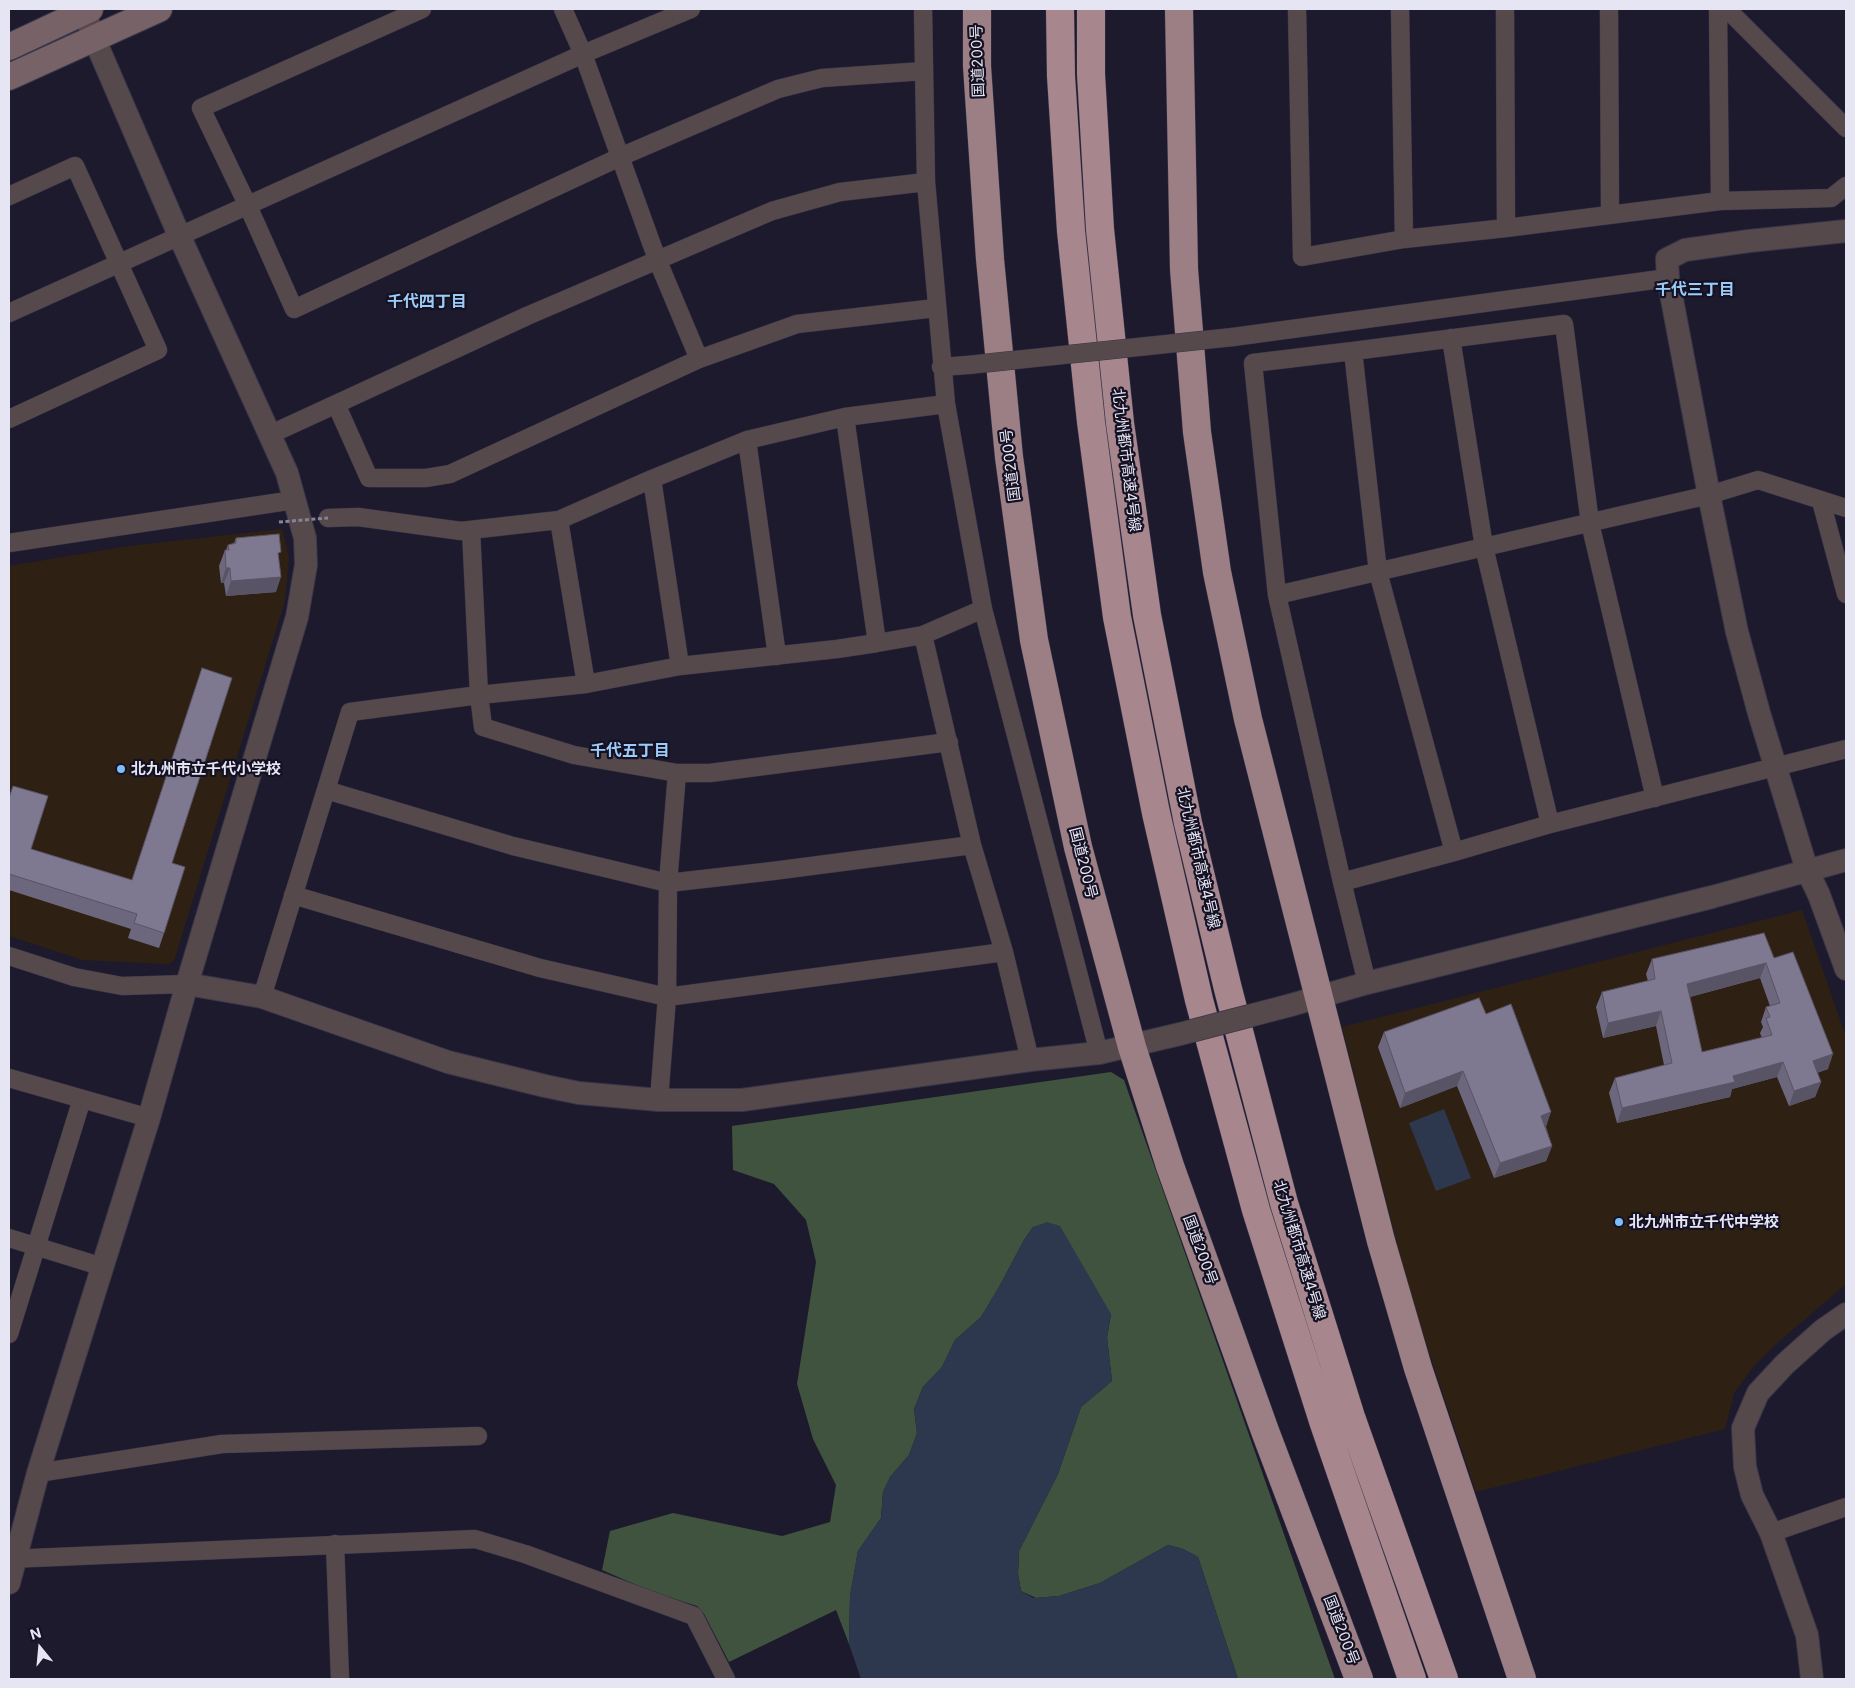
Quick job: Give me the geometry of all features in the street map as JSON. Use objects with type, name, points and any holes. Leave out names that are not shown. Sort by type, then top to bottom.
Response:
[{"type":"highway","name":"国道200号","points":[[977,9],[977,66],[990,259],[1010,457],[1034,640],[1078,848],[1132,1046],[1170,1166],[1252,1395],[1360,1679]]},
{"type":"highway","name":"北九州都市高速4号線","points":[[1060,9],[1061,76],[1071,231],[1091,422],[1117,617],[1156,813],[1199,1000],[1256,1210],[1324,1424],[1412,1679]]},
{"type":"highway","name":"北九州都市高速4号線","points":[[1091,9],[1090,74],[1100,229],[1120,422],[1147,615],[1186,813],[1228,989],[1284,1203],[1351,1416],[1444,1679]]},
{"type":"highway","points":[[1179,9],[1184,269],[1197,432],[1216,572],[1248,719],[1381,1241],[1416,1359],[1522,1679]]},
{"type":"main road","points":[[9,77],[159,9]]},
{"type":"main road","points":[[9,48],[86,10]]},
{"type":"street","points":[[422,9],[201,108],[248,206],[294,309],[620,157],[778,89],[822,78],[924,71]]},
{"type":"street","points":[[563,9],[583,54],[656,259],[699,359]]},
{"type":"street","points":[[9,313],[583,54],[691,9]]},
{"type":"street","points":[[924,9],[926,182],[941,367],[946,404],[983,610],[1099,1053]]},
{"type":"street","points":[[1297,9],[1302,257],[1404,239],[1720,201],[1832,198],[1846,186]]},
{"type":"street","points":[[1400,9],[1404,239]]},
{"type":"street","points":[[1505,9],[1506,228]]},
{"type":"street","points":[[1609,9],[1610,215]]},
{"type":"street","points":[[1718,9],[1720,201]]},
{"type":"street","points":[[1727,9],[1846,128]]},
{"type":"street","points":[[9,1583],[11,1559],[149,1118],[187,984],[298,617],[306,565],[305,538],[287,473],[179,235],[94,38],[86,10]]},
{"type":"street","points":[[9,196],[75,166],[158,350],[9,419]]},
{"type":"street","points":[[269,435],[527,316],[656,259],[772,211],[840,192],[926,182]]},
{"type":"street","points":[[1846,231],[1748,241],[1685,250],[1667,259],[1668,278],[1737,632],[1759,713],[1807,870],[1820,895],[1846,969]]},
{"type":"street","points":[[941,367],[1233,337],[1668,278]]},
{"type":"street","points":[[336,404],[369,478],[426,478],[450,474],[699,359],[798,324],[936,308]]},
{"type":"street","points":[[1367,983],[1342,882],[1277,595],[1253,363],[1564,324],[1590,523],[1655,798]]},
{"type":"street","points":[[1451,338],[1484,547],[1550,824]]},
{"type":"street","points":[[1353,351],[1378,572],[1454,852]]},
{"type":"street","points":[[328,518],[358,517],[461,531],[559,520],[747,440],[845,417],[946,404]]},
{"type":"street","points":[[845,417],[877,643]]},
{"type":"street","points":[[747,440],[777,656]]},
{"type":"street","points":[[652,479],[680,666]]},
{"type":"street","points":[[1277,595],[1709,496],[1758,480],[1846,508]]},
{"type":"street","points":[[9,543],[294,500]]},
{"type":"street","points":[[1821,501],[1846,594]]},
{"type":"street","points":[[559,520],[586,684]]},
{"type":"street","points":[[471,530],[479,695],[483,727],[574,755],[676,773],[710,773],[949,742]]},
{"type":"street","points":[[262,997],[350,712],[479,695],[586,684],[680,666],[877,643],[923,635],[983,610]]},
{"type":"street","points":[[923,635],[972,845],[1004,952],[1030,1060]]},
{"type":"street","points":[[1342,882],[1550,824],[1846,749]]},
{"type":"street","points":[[659,1100],[667,997],[668,883],[676,773]]},
{"type":"street","points":[[326,790],[513,846],[668,883],[972,845]]},
{"type":"street","points":[[9,956],[74,977],[122,986],[187,984],[262,997],[448,1062],[579,1093],[659,1100],[742,1100],[1030,1060],[1099,1053],[1132,1046],[1319,998],[1367,983],[1676,906],[1846,860]]},
{"type":"street","points":[[293,895],[540,968],[667,997],[1004,952]]},
{"type":"street","points":[[9,1078],[149,1118]]},
{"type":"street","points":[[9,1334],[82,1099]]},
{"type":"street","points":[[9,1238],[103,1267]]},
{"type":"street","points":[[1812,1679],[1807,1635],[1771,1533],[1752,1495],[1746,1467],[1743,1428],[1758,1393],[1823,1330],[1846,1315]]},
{"type":"street","points":[[38,1474],[222,1444],[478,1436]]},
{"type":"street","points":[[1771,1533],[1846,1507]]},
{"type":"street","points":[[11,1559],[475,1539],[526,1554],[694,1616],[726,1679]]},
{"type":"street","points":[[335,1544],[340,1679]]},
{"type":"path","points":[[280,522],[328,518]]},
{"type":"shaded area","name":"北九州市立千代小学校","points":[[282,529],[289,557],[285,601],[174,961],[168,964],[83,960],[9,936],[9,566],[129,546]]},
{"type":"shaded area","name":"北九州市立千代中学校","points":[[1802,910],[1846,1037],[1846,1284],[1775,1345],[1753,1367],[1734,1393],[1725,1429],[1476,1492],[1411,1299],[1342,1027]]},
{"type":"green space","points":[[1111,1072],[1124,1080],[1335,1679],[1238,1679],[1198,1557],[1183,1549],[1168,1545],[1100,1583],[1059,1596],[1036,1598],[1021,1591],[1018,1574],[1019,1551],[1058,1474],[1081,1407],[1112,1381],[1107,1338],[1111,1314],[1033,1227],[981,1317],[955,1340],[942,1367],[923,1387],[914,1409],[917,1433],[909,1455],[890,1477],[883,1492],[881,1518],[858,1551],[850,1596],[849,1644],[836,1610],[729,1662],[704,1614],[697,1606],[650,1591],[602,1570],[610,1531],[673,1513],[782,1536],[830,1522],[836,1485],[813,1439],[797,1384],[816,1262],[806,1220],[774,1184],[733,1170],[732,1126]]},
{"type":"water","points":[[1444,1109],[1471,1178],[1436,1191],[1409,1123]]},
{"type":"water","points":[[1047,1222],[1060,1226],[1111,1314],[1107,1338],[1112,1381],[1081,1407],[1058,1474],[1019,1551],[1018,1574],[1021,1591],[1033,1598],[1059,1596],[1100,1583],[1168,1545],[1183,1549],[1198,1557],[1238,1679],[861,1679],[849,1644],[850,1596],[858,1551],[881,1518],[883,1492],[890,1477],[909,1455],[917,1433],[914,1409],[923,1387],[942,1367],[955,1340],[981,1317],[1033,1227]]},
{"type":"building","points":[[279,534],[281,552],[278,553],[281,577],[231,581],[230,568],[226,568],[225,550],[229,550],[228,545],[236,543],[236,538]]},
{"type":"building","points":[[202,668],[232,678],[172,863],[185,867],[164,933],[134,923],[137,914],[9,874],[9,798],[13,786],[48,796],[31,849],[132,880]]},
{"type":"building","points":[[1764,933],[1774,958],[1793,952],[1833,1054],[1813,1061],[1821,1082],[1794,1091],[1783,1062],[1733,1076],[1735,1082],[1622,1108],[1615,1078],[1672,1063],[1661,1011],[1608,1023],[1602,992],[1655,979],[1652,959]],"holes":[[[1766,963],[1780,1003],[1766,1007],[1770,1017],[1766,1018],[1772,1035],[1702,1052],[1687,984]]]},
{"type":"building","points":[[1479,998],[1486,1014],[1511,1004],[1551,1112],[1541,1116],[1552,1146],[1500,1163],[1463,1071],[1405,1093],[1384,1032]]},
{"type":"place","name":"北九州市立千代小学校","points":[[121,769]]},
{"type":"place","name":"北九州市立千代中学校","points":[[1619,1222]]},
{"type":"district","name":"千代三丁目","points":[[1695,290]]},
{"type":"district","name":"千代四丁目","points":[[427,302]]},
{"type":"district","name":"千代五丁目","points":[[630,751]]}]
